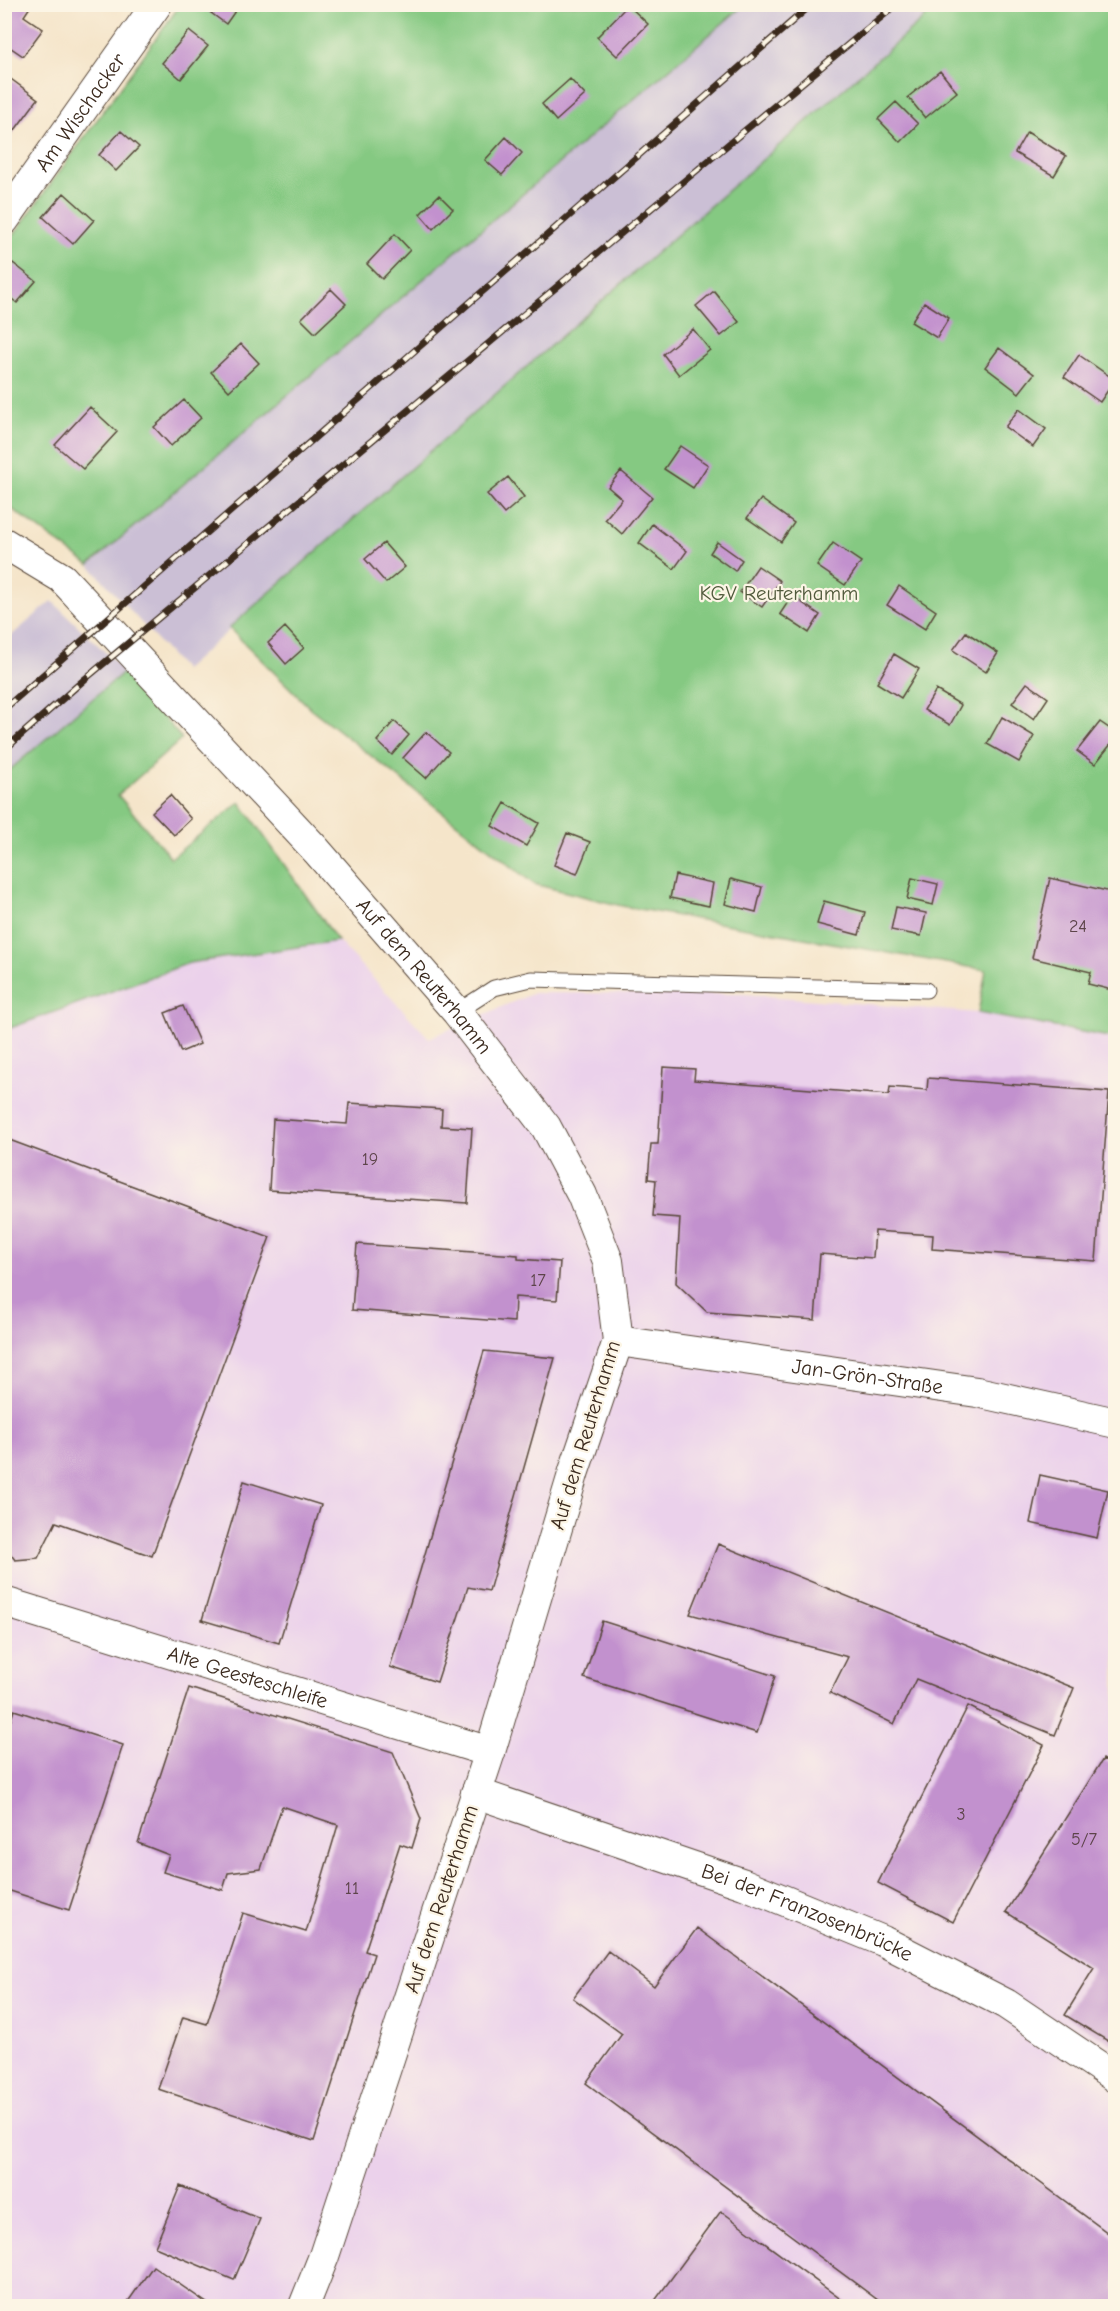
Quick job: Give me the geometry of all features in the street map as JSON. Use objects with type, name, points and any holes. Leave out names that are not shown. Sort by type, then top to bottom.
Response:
[{"type":"street","name":"Am Wischacker","points":[[4,220],[157,4]]},
{"type":"street","name":"Auf dem Reuterhamm","points":[[4,543],[62,578],[317,851],[457,1012],[546,1127],[578,1186],[608,1261],[618,1341],[574,1471],[490,1752],[324,2256],[304,2307]]},
{"type":"street","name":"Jan-Grön-Straße","points":[[618,1341],[976,1392],[1116,1423]]},
{"type":"street","name":"Alte Geesteschleife","points":[[4,1602],[490,1752]]},
{"type":"street","name":"Bei der Franzosenbrücke","points":[[476,1793],[744,1884],[883,1941],[1006,2004],[1116,2078]]},
{"type":"lane","points":[[457,1012],[494,988],[531,979],[926,990]]},
{"type":"shaded area","points":[[744,5],[939,5],[184,670],[89,565]]},
{"type":"shaded area","points":[[52,601],[125,671],[5,774],[5,641]]},
{"type":"shaded area","points":[[338,941],[429,1038],[534,993],[743,994],[978,1013],[1115,1038],[1115,2306],[5,2306],[5,1030],[189,963]]},
{"type":"green space","points":[[180,5],[744,5],[89,565],[5,504],[5,247]]},
{"type":"green space","name":"KGV Reuterhamm","points":[[939,5],[1115,5],[1115,1038],[978,1013],[986,970],[622,906],[534,884],[310,708],[229,628]]},
{"type":"green space","points":[[125,671],[182,739],[118,795],[171,858],[240,802],[338,941],[189,963],[5,1030],[5,774]]},
{"type":"building","points":[[4,4],[32,4],[24,16],[43,29],[23,56],[4,43]]},
{"type":"building","points":[[211,4],[240,4],[226,24],[207,10]]},
{"type":"building","points":[[628,5],[648,24],[617,56],[597,37]]},
{"type":"building","points":[[189,31],[208,46],[181,79],[162,63]]},
{"type":"building","points":[[940,71],[957,92],[925,118],[908,97]]},
{"type":"building","points":[[4,74],[38,99],[6,142],[4,140]]},
{"type":"building","points":[[570,79],[585,95],[556,121],[542,104]]},
{"type":"building","points":[[896,102],[918,124],[900,142],[878,119]]},
{"type":"building","points":[[121,131],[139,147],[116,171],[99,155]]},
{"type":"building","points":[[1027,132],[1066,156],[1054,176],[1015,153]]},
{"type":"building","points":[[506,137],[522,153],[502,175],[485,160]]},
{"type":"building","points":[[64,193],[94,220],[73,244],[43,217]]},
{"type":"building","points":[[439,195],[453,209],[433,229],[420,214]]},
{"type":"building","points":[[395,234],[410,250],[382,279],[367,264]]},
{"type":"building","points":[[13,263],[36,281],[17,303],[4,293],[4,273]]},
{"type":"building","points":[[331,289],[346,304],[315,333],[301,319]]},
{"type":"building","points":[[714,291],[739,322],[721,336],[696,306]]},
{"type":"building","points":[[924,302],[949,318],[937,338],[911,322]]},
{"type":"building","points":[[693,329],[710,350],[679,375],[663,354]]},
{"type":"building","points":[[241,344],[259,363],[229,391],[211,372]]},
{"type":"building","points":[[999,348],[1034,374],[1019,393],[985,367]]},
{"type":"building","points":[[1079,355],[1115,380],[1100,402],[1064,377]]},
{"type":"building","points":[[184,400],[201,418],[171,446],[154,427]]},
{"type":"building","points":[[90,407],[117,432],[83,469],[55,445]]},
{"type":"building","points":[[1019,409],[1046,429],[1033,447],[1005,427]]},
{"type":"building","points":[[680,446],[708,465],[693,488],[664,469]]},
{"type":"building","points":[[621,471],[652,497],[622,534],[605,519],[622,499],[608,487]]},
{"type":"building","points":[[508,477],[524,497],[504,514],[487,494]]},
{"type":"building","points":[[761,499],[794,523],[781,542],[747,518]]},
{"type":"building","points":[[652,524],[687,551],[674,569],[639,543]]},
{"type":"building","points":[[717,542],[742,560],[735,571],[710,553]]},
{"type":"building","points":[[384,543],[405,567],[386,583],[365,559]]},
{"type":"building","points":[[833,543],[861,562],[845,585],[817,566]]},
{"type":"building","points":[[758,566],[780,581],[762,607],[740,592]]},
{"type":"building","points":[[899,586],[936,611],[925,629],[887,605]]},
{"type":"building","points":[[792,596],[820,615],[809,633],[780,614]]},
{"type":"building","points":[[285,627],[304,648],[286,664],[268,643]]},
{"type":"building","points":[[966,632],[998,653],[986,672],[953,650]]},
{"type":"building","points":[[894,654],[919,669],[901,698],[877,683]]},
{"type":"building","points":[[1027,683],[1048,698],[1034,719],[1012,703]]},
{"type":"building","points":[[936,690],[961,705],[950,725],[924,710]]},
{"type":"building","points":[[1002,717],[1034,736],[1019,762],[987,744]]},
{"type":"building","points":[[394,721],[409,735],[392,755],[377,741]]},
{"type":"building","points":[[1100,722],[1116,733],[1116,738],[1095,764],[1077,751]]},
{"type":"building","points":[[426,732],[449,752],[426,778],[403,758]]},
{"type":"building","points":[[170,795],[191,819],[174,835],[152,812]]},
{"type":"building","points":[[505,803],[539,823],[526,846],[492,826]]},
{"type":"building","points":[[567,833],[590,842],[577,874],[554,865]]},
{"type":"building","points":[[675,875],[713,883],[709,906],[670,898]]},
{"type":"building","points":[[912,878],[938,884],[933,905],[907,899]]},
{"type":"building","points":[[1050,878],[1116,893],[1116,991],[1088,984],[1091,972],[1032,958]]},
{"type":"building","points":[[731,879],[762,887],[756,912],[725,904]]},
{"type":"building","points":[[824,901],[865,912],[859,935],[817,924]]},
{"type":"building","points":[[896,907],[926,913],[921,936],[891,930]]},
{"type":"building","points":[[183,1006],[200,1044],[181,1052],[165,1013]]},
{"type":"building","points":[[663,1067],[695,1069],[694,1080],[889,1095],[890,1087],[927,1090],[928,1078],[1109,1092],[1096,1261],[932,1249],[933,1235],[875,1231],[873,1258],[820,1254],[815,1320],[707,1312],[676,1283],[680,1218],[653,1216],[656,1180],[648,1179],[651,1144],[658,1144]]},
{"type":"building","points":[[349,1103],[442,1109],[441,1126],[472,1128],[467,1203],[269,1190],[273,1119],[347,1124]]},
{"type":"building","points":[[4,1138],[270,1237],[152,1556],[56,1522],[38,1558],[15,1560],[4,1545]]},
{"type":"building","points":[[357,1244],[518,1255],[518,1259],[560,1262],[557,1300],[515,1297],[514,1322],[352,1310]]},
{"type":"building","points":[[484,1351],[555,1358],[489,1591],[468,1587],[437,1682],[390,1667]]},
{"type":"building","points":[[1040,1475],[1108,1490],[1097,1538],[1030,1523]]},
{"type":"building","points":[[244,1481],[321,1505],[279,1643],[202,1620]]},
{"type":"building","points":[[718,1544],[1074,1688],[1055,1735],[916,1679],[894,1724],[830,1693],[848,1657],[690,1614]]},
{"type":"building","points":[[602,1621],[775,1676],[757,1733],[584,1678]]},
{"type":"building","points":[[189,1688],[393,1752],[421,1819],[412,1848],[400,1844],[365,1951],[374,1954],[314,2141],[158,2089],[183,2017],[207,2024],[243,1913],[306,1932],[338,1825],[282,1806],[261,1869],[228,1873],[223,1890],[163,1872],[169,1855],[138,1843]]},
{"type":"building","points":[[968,1706],[1044,1745],[953,1922],[878,1883]]},
{"type":"building","points":[[14,1710],[123,1745],[69,1910],[4,1889],[4,1741]]},
{"type":"building","points":[[1103,1759],[1116,1767],[1116,2046],[1065,2015],[1094,1968],[1006,1912]]},
{"type":"building","points":[[697,1928],[1116,2239],[1116,2306],[886,2306],[586,2083],[622,2034],[573,1998],[608,1951],[654,1986]]},
{"type":"building","points":[[180,2186],[260,2219],[234,2280],[155,2247]]},
{"type":"building","points":[[721,2211],[850,2306],[651,2306]]},
{"type":"building","points":[[153,2266],[211,2306],[125,2306]]},
{"type":"railway","points":[[4,709],[812,4]]},
{"type":"railway","points":[[4,750],[85,679],[897,4]]}]
